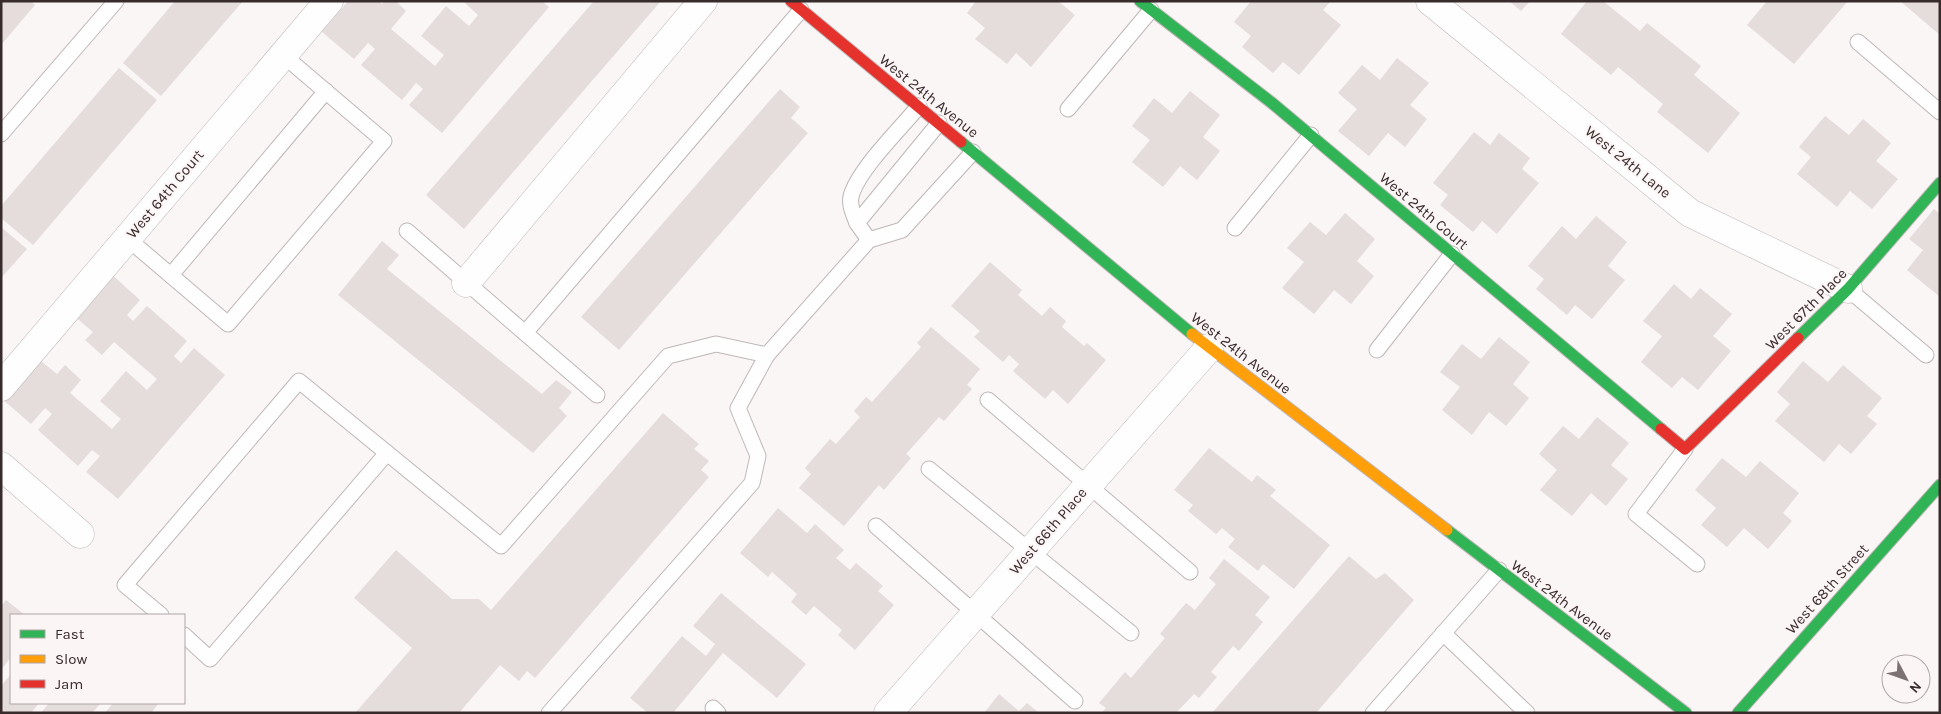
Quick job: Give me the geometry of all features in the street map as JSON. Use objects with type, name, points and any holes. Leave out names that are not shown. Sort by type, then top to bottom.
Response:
[{"type":"street","name":"West 64th Court","points":[[1,387],[329,1]]},
{"type":"street","points":[[466,283],[703,1]]},
{"type":"street","name":"West 24th Lane","points":[[1430,1],[1690,213],[1848,289]]},
{"type":"street","name":"West 24th Court","points":[[1146,5],[1311,135],[1685,449]]},
{"type":"street","name":"West 24th Avenue","points":[[796,6],[1209,348],[1686,713]]},
{"type":"street","name":"West 67th Place","points":[[1685,449],[1848,289],[1940,183]]},
{"type":"street","name":"West 66th Place","points":[[888,713],[1209,348]]},
{"type":"street","points":[[1,466],[80,534]]},
{"type":"street","name":"West 68th Street","points":[[1738,713],[1939,485]]},
{"type":"lane","points":[[1,134],[116,1]]},
{"type":"lane","points":[[1068,109],[1146,5]]},
{"type":"lane","points":[[525,333],[796,6]]},
{"type":"lane","points":[[1858,42],[1940,112]]},
{"type":"lane","points":[[128,239],[228,324],[384,141],[283,55]]},
{"type":"lane","points":[[170,275],[326,91]]},
{"type":"lane","points":[[869,240],[857,222],[850,205],[852,193],[864,171],[918,106]]},
{"type":"lane","points":[[857,222],[939,124]]},
{"type":"lane","points":[[1235,228],[1311,135]]},
{"type":"lane","points":[[549,713],[752,482],[758,456],[738,408],[766,355],[869,240],[902,230],[973,152]]},
{"type":"lane","points":[[407,231],[597,395]]},
{"type":"lane","points":[[1377,350],[1452,254]]},
{"type":"lane","points":[[1848,289],[1926,354]]},
{"type":"lane","points":[[160,614],[125,585],[299,381],[501,546],[668,356],[716,344],[766,355]]},
{"type":"lane","points":[[988,400],[1190,572]]},
{"type":"lane","points":[[1685,449],[1636,514],[1697,564]]},
{"type":"lane","points":[[185,636],[210,658],[387,453]]},
{"type":"lane","points":[[929,469],[1131,633]]},
{"type":"lane","points":[[876,526],[1075,701]]},
{"type":"lane","points":[[1373,713],[1499,570]]},
{"type":"lane","points":[[1443,634],[1527,713]]},
{"type":"building","points":[[1,1],[31,1],[35,5],[1,45]]},
{"type":"building","points":[[175,1],[243,1],[161,96],[123,63]]},
{"type":"building","points":[[348,1],[379,1],[382,4],[384,1],[396,1],[406,11],[391,29],[435,66],[444,55],[421,36],[446,6],[469,26],[478,15],[463,1],[542,1],[549,7],[442,133],[409,105],[423,89],[416,83],[402,100],[361,65],[375,49],[368,43],[354,59],[322,32]]},
{"type":"building","points":[[594,1],[661,1],[464,229],[426,195]]},
{"type":"building","points":[[976,1],[1058,1],[1075,15],[1031,67],[1016,53],[1007,64],[975,39],[985,28],[967,13]]},
{"type":"building","points":[[1251,1],[1331,1],[1323,10],[1341,25],[1299,75],[1283,62],[1273,73],[1242,47],[1251,36],[1234,22]]},
{"type":"building","points":[[1509,1],[1530,1],[1521,11]]},
{"type":"building","points":[[1587,1],[1603,1],[1640,31],[1647,23],[1701,66],[1694,75],[1740,113],[1708,153],[1657,112],[1663,104],[1618,67],[1611,75],[1561,34]]},
{"type":"building","points":[[1767,1],[1848,1],[1794,64],[1747,25]]},
{"type":"building","points":[[1900,1],[1940,1],[1940,35]]},
{"type":"building","points":[[1397,58],[1429,83],[1410,105],[1427,119],[1405,147],[1388,133],[1369,156],[1338,131],[1357,109],[1338,93],[1362,65],[1380,80]]},
{"type":"building","points":[[119,68],[157,100],[33,245],[1,218],[1,206]]},
{"type":"building","points":[[780,89],[800,107],[791,118],[808,133],[619,350],[581,317]]},
{"type":"building","points":[[1190,91],[1220,115],[1203,137],[1220,151],[1197,180],[1180,166],[1163,187],[1132,162],[1150,140],[1132,126],[1154,98],[1172,113]]},
{"type":"building","points":[[1825,116],[1849,135],[1863,119],[1891,143],[1876,161],[1898,179],[1872,209],[1850,191],[1837,207],[1797,174],[1811,157],[1799,147]]},
{"type":"building","points":[[1474,132],[1490,145],[1499,133],[1530,158],[1522,169],[1539,183],[1497,234],[1482,221],[1473,232],[1440,205],[1448,195],[1433,183]]},
{"type":"building","points":[[1934,209],[1940,214],[1940,297],[1907,270],[1923,250],[1909,239]]},
{"type":"building","points":[[1345,213],[1375,239],[1357,261],[1374,276],[1351,304],[1334,290],[1314,314],[1282,288],[1304,262],[1287,248],[1310,222],[1326,235]]},
{"type":"building","points":[[1596,216],[1627,242],[1608,266],[1625,280],[1592,319],[1575,305],[1567,315],[1536,289],[1544,279],[1528,266],[1562,226],[1576,239]]},
{"type":"building","points":[[1,227],[27,249],[1,278]]},
{"type":"building","points":[[382,241],[399,255],[387,269],[542,394],[556,380],[572,392],[559,408],[567,416],[533,453],[338,295]]},
{"type":"building","points":[[990,262],[1022,290],[1018,295],[1042,316],[1050,307],[1066,321],[1062,327],[1084,346],[1087,343],[1106,360],[1068,404],[1053,390],[1045,399],[1013,371],[1019,364],[1009,355],[1003,362],[974,337],[980,331],[951,306]]},
{"type":"building","points":[[109,272],[140,300],[127,315],[133,321],[147,306],[187,341],[174,356],[181,363],[194,348],[225,375],[118,499],[86,472],[100,456],[92,450],[78,466],[38,430],[52,414],[45,408],[31,424],[1,398],[36,357],[57,374],[65,365],[81,380],[70,393],[112,429],[121,419],[100,401],[126,371],[147,390],[157,379],[114,342],[102,355],[85,340],[93,332],[73,315]]},
{"type":"building","points":[[1674,284],[1691,299],[1700,288],[1732,314],[1713,336],[1731,351],[1698,390],[1682,377],[1672,388],[1641,362],[1662,336],[1643,321]]},
{"type":"building","points":[[931,327],[980,369],[967,385],[972,389],[944,421],[939,417],[906,454],[911,458],[884,490],[879,485],[844,526],[799,488],[811,474],[805,468],[830,439],[836,444],[860,417],[854,411],[866,397],[872,402],[921,347],[917,343]]},
{"type":"building","points":[[1499,337],[1530,362],[1513,384],[1529,398],[1506,426],[1489,412],[1472,435],[1442,410],[1460,387],[1440,372],[1462,344],[1481,359]]},
{"type":"building","points":[[1803,361],[1828,382],[1843,365],[1882,398],[1867,416],[1877,424],[1851,454],[1839,444],[1824,462],[1775,421],[1790,404],[1777,392]]},
{"type":"building","points":[[663,413],[699,444],[694,449],[709,461],[701,470],[709,477],[535,678],[527,671],[519,681],[500,665],[459,713],[355,713],[412,648],[354,598],[396,550],[452,599],[479,599],[491,610]]},
{"type":"building","points":[[1597,417],[1629,443],[1611,465],[1628,479],[1606,506],[1591,493],[1572,516],[1540,490],[1557,470],[1539,454],[1563,426],[1579,439]]},
{"type":"building","points":[[1209,448],[1252,482],[1257,475],[1276,490],[1270,496],[1330,545],[1294,589],[1263,564],[1258,571],[1228,547],[1235,539],[1222,528],[1216,534],[1188,511],[1193,505],[1174,490]]},
{"type":"building","points":[[1722,458],[1746,477],[1760,461],[1799,493],[1783,513],[1792,521],[1768,549],[1744,528],[1727,547],[1701,525],[1716,508],[1695,490]]},
{"type":"building","points":[[778,508],[807,533],[815,524],[844,550],[836,558],[850,570],[856,563],[883,586],[878,591],[894,605],[855,650],[838,635],[842,630],[814,606],[806,615],[791,602],[797,594],[772,572],[768,577],[740,553]]},
{"type":"building","points":[[1349,556],[1376,579],[1385,573],[1414,600],[1316,713],[1212,713]]},
{"type":"building","points":[[1224,559],[1270,597],[1255,615],[1263,622],[1239,651],[1233,646],[1211,672],[1217,677],[1199,698],[1194,694],[1176,713],[1101,713],[1106,708],[1099,703],[1125,672],[1131,678],[1165,638],[1160,634],[1186,603],[1195,610],[1216,584],[1209,578]]},
{"type":"building","points":[[721,593],[806,664],[777,698],[723,653],[673,713],[648,713],[630,698],[682,636],[706,656],[715,644],[693,626]]},
{"type":"building","points":[[6,600],[24,614],[10,614],[10,658],[1,670],[1,606]]},
{"type":"building","points":[[10,675],[10,704],[38,704],[31,713],[4,713],[1,711],[1,686]]},
{"type":"building","points":[[999,694],[1019,711],[1027,703],[1039,713],[984,713]]},
{"type":"building","points":[[48,704],[100,704],[92,713],[41,713]]},
{"type":"building","points":[[112,704],[158,704],[151,713],[105,713]]},
{"type":"traffic: fast","points":[[1140,1],[1272,103],[1661,429]]},
{"type":"traffic: fast","points":[[961,142],[1192,334]]},
{"type":"traffic: fast","points":[[1798,338],[1848,289],[1940,183]]},
{"type":"traffic: fast","points":[[1738,713],[1940,485]]},
{"type":"traffic: fast","points":[[1447,530],[1686,713]]},
{"type":"traffic: slow","points":[[1192,334],[1447,530]]},
{"type":"traffic: jam","points":[[791,1],[961,142]]},
{"type":"traffic: jam","points":[[1661,429],[1685,449],[1798,338]]}]
